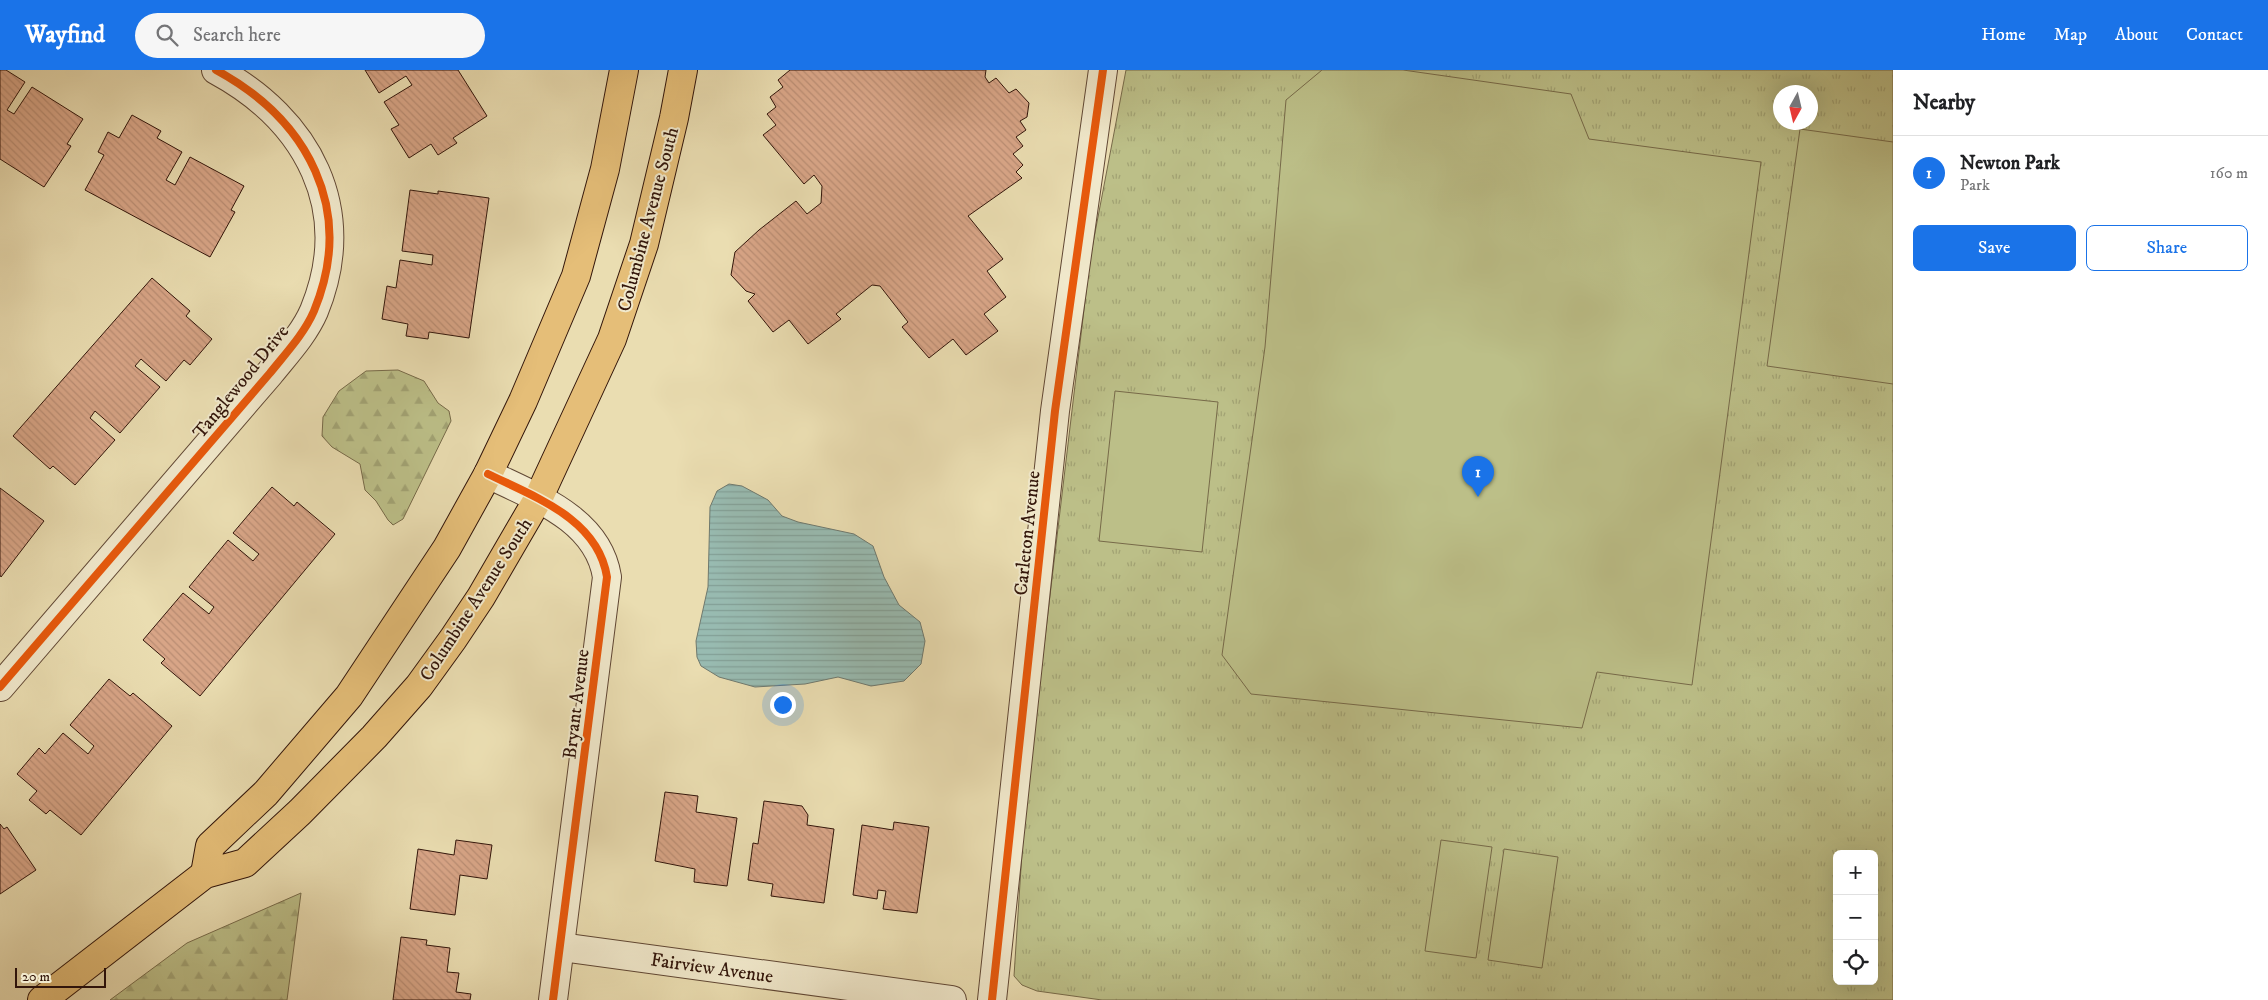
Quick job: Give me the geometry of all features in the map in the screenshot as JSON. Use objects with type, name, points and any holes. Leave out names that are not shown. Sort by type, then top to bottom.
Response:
[{"type":"main road","points":[[205,874],[210,846],[266,793],[348,696],[447,548],[488,474],[523,401],[576,276],[605,169],[624,70]]},
{"type":"main road","name":"Columbine Avenue South","points":[[42,1000],[205,874],[245,863],[300,812],[387,723],[419,686],[453,638],[481,597],[538,499],[612,340],[629,291],[658,191],[683,70]]},
{"type":"street","name":"Tanglewood Drive","points":[[0,687],[270,373],[298,337],[313,312],[327,264],[328,215],[323,189],[312,162],[290,127],[236,81],[216,70]]},
{"type":"street","name":"Carleton Avenue","points":[[992,1000],[1055,411],[1103,70]]},
{"type":"street","name":"Bryant Avenue","points":[[488,474],[571,518],[593,539],[605,560],[608,577],[553,1000]]},
{"type":"street","name":"Fairview Avenue","points":[[561,947],[952,1000]]},
{"type":"green space","points":[[1126,70],[1893,70],[1893,1000],[1102,1000],[1037,991],[1022,985],[1014,976],[1025,806],[1090,259]]},
{"type":"green space","points":[[1322,70],[1403,70],[1571,94],[1589,139],[1761,162],[1692,685],[1597,672],[1582,728],[1251,694],[1222,655],[1265,347],[1286,100]]},
{"type":"green space","points":[[1800,130],[1893,142],[1893,384],[1767,366]]},
{"type":"green space","points":[[398,370],[424,381],[438,403],[449,411],[451,421],[403,519],[393,525],[376,501],[365,490],[360,464],[332,447],[322,436],[323,417],[339,391],[366,371]]},
{"type":"green space","points":[[1115,391],[1218,402],[1202,552],[1099,541]]},
{"type":"green space","points":[[1441,840],[1492,847],[1476,958],[1425,951]]},
{"type":"green space","points":[[1504,849],[1558,857],[1542,968],[1488,960]]},
{"type":"green space","points":[[301,893],[287,1000],[110,1000],[187,943]]},
{"type":"water","points":[[729,484],[742,486],[768,500],[782,516],[798,522],[854,534],[873,546],[884,577],[899,605],[920,622],[925,641],[921,664],[904,681],[871,686],[838,677],[805,684],[755,687],[719,677],[701,666],[697,657],[696,641],[708,587],[710,507],[717,491]]},
{"type":"building","points":[[0,70],[6,70],[25,82],[7,110],[14,114],[32,87],[83,119],[67,144],[71,146],[44,187],[0,159]]},
{"type":"building","points":[[365,70],[458,70],[487,116],[453,138],[457,143],[438,155],[431,144],[409,158],[391,129],[399,125],[384,102],[412,85],[406,76],[379,93]]},
{"type":"building","points":[[790,70],[986,70],[985,77],[989,83],[996,78],[1009,93],[1016,89],[1029,103],[1027,117],[1020,121],[1026,130],[1016,137],[1023,146],[1013,154],[1023,165],[1016,172],[1022,178],[968,216],[1003,259],[987,271],[1006,297],[984,314],[998,331],[966,355],[953,339],[929,358],[902,327],[908,322],[880,286],[872,285],[836,314],[841,319],[808,344],[789,320],[773,332],[748,301],[755,294],[746,291],[731,275],[735,252],[759,230],[796,201],[807,214],[821,203],[822,186],[814,175],[804,184],[763,135],[776,125],[767,114],[776,107],[770,97],[783,87],[778,80]]},
{"type":"building","points":[[132,115],[161,131],[157,138],[182,152],[166,180],[175,185],[190,157],[244,186],[231,210],[235,212],[210,257],[85,190],[104,155],[98,152],[108,132],[119,138]]},
{"type":"building","points":[[410,190],[438,194],[438,191],[489,198],[469,338],[429,332],[428,339],[406,336],[408,324],[382,319],[387,286],[396,288],[400,260],[432,265],[433,255],[402,251]]},
{"type":"building","points":[[152,278],[190,311],[186,316],[212,339],[190,365],[184,360],[166,381],[141,359],[135,366],[160,387],[120,433],[95,411],[90,418],[115,440],[75,485],[53,466],[50,469],[13,436]]},
{"type":"building","points":[[272,487],[294,506],[297,502],[335,534],[200,696],[161,663],[165,659],[143,640],[183,593],[209,614],[214,607],[189,587],[228,540],[253,561],[259,554],[233,533]]},
{"type":"building","points":[[0,488],[44,521],[1,577],[0,575]]},
{"type":"building","points":[[109,679],[130,696],[133,693],[172,726],[81,835],[50,810],[46,814],[29,800],[37,791],[17,774],[39,748],[45,754],[63,733],[88,754],[94,746],[70,725]]},
{"type":"building","points":[[665,792],[698,796],[696,812],[737,818],[727,886],[694,882],[695,869],[655,861]]},
{"type":"building","points":[[764,801],[802,806],[808,815],[807,825],[834,829],[824,903],[771,896],[773,884],[748,880],[753,843],[758,844]]},
{"type":"building","points":[[894,822],[929,827],[917,913],[883,909],[886,891],[878,890],[877,899],[853,895],[862,825],[893,830]]},
{"type":"building","points":[[0,824],[4,829],[7,827],[36,870],[0,894]]},
{"type":"building","points":[[456,840],[492,845],[487,879],[460,875],[455,915],[410,909],[418,849],[454,855]]},
{"type":"building","points":[[401,937],[427,940],[426,945],[450,948],[447,972],[459,973],[456,992],[471,994],[470,1000],[393,1000]]},
{"type":"cycle path","points":[[0,687],[270,373],[300,335],[314,311],[326,273],[329,237],[326,203],[315,171],[299,141],[276,114],[248,91],[216,70]]},
{"type":"cycle path","points":[[992,1000],[1055,411],[1103,70]]},
{"type":"cycle path","points":[[488,474],[544,501],[578,525],[591,540],[601,557],[607,577],[553,1000]]},
{"type":"place","name":"Newton Park","points":[[1478,497]]}]
